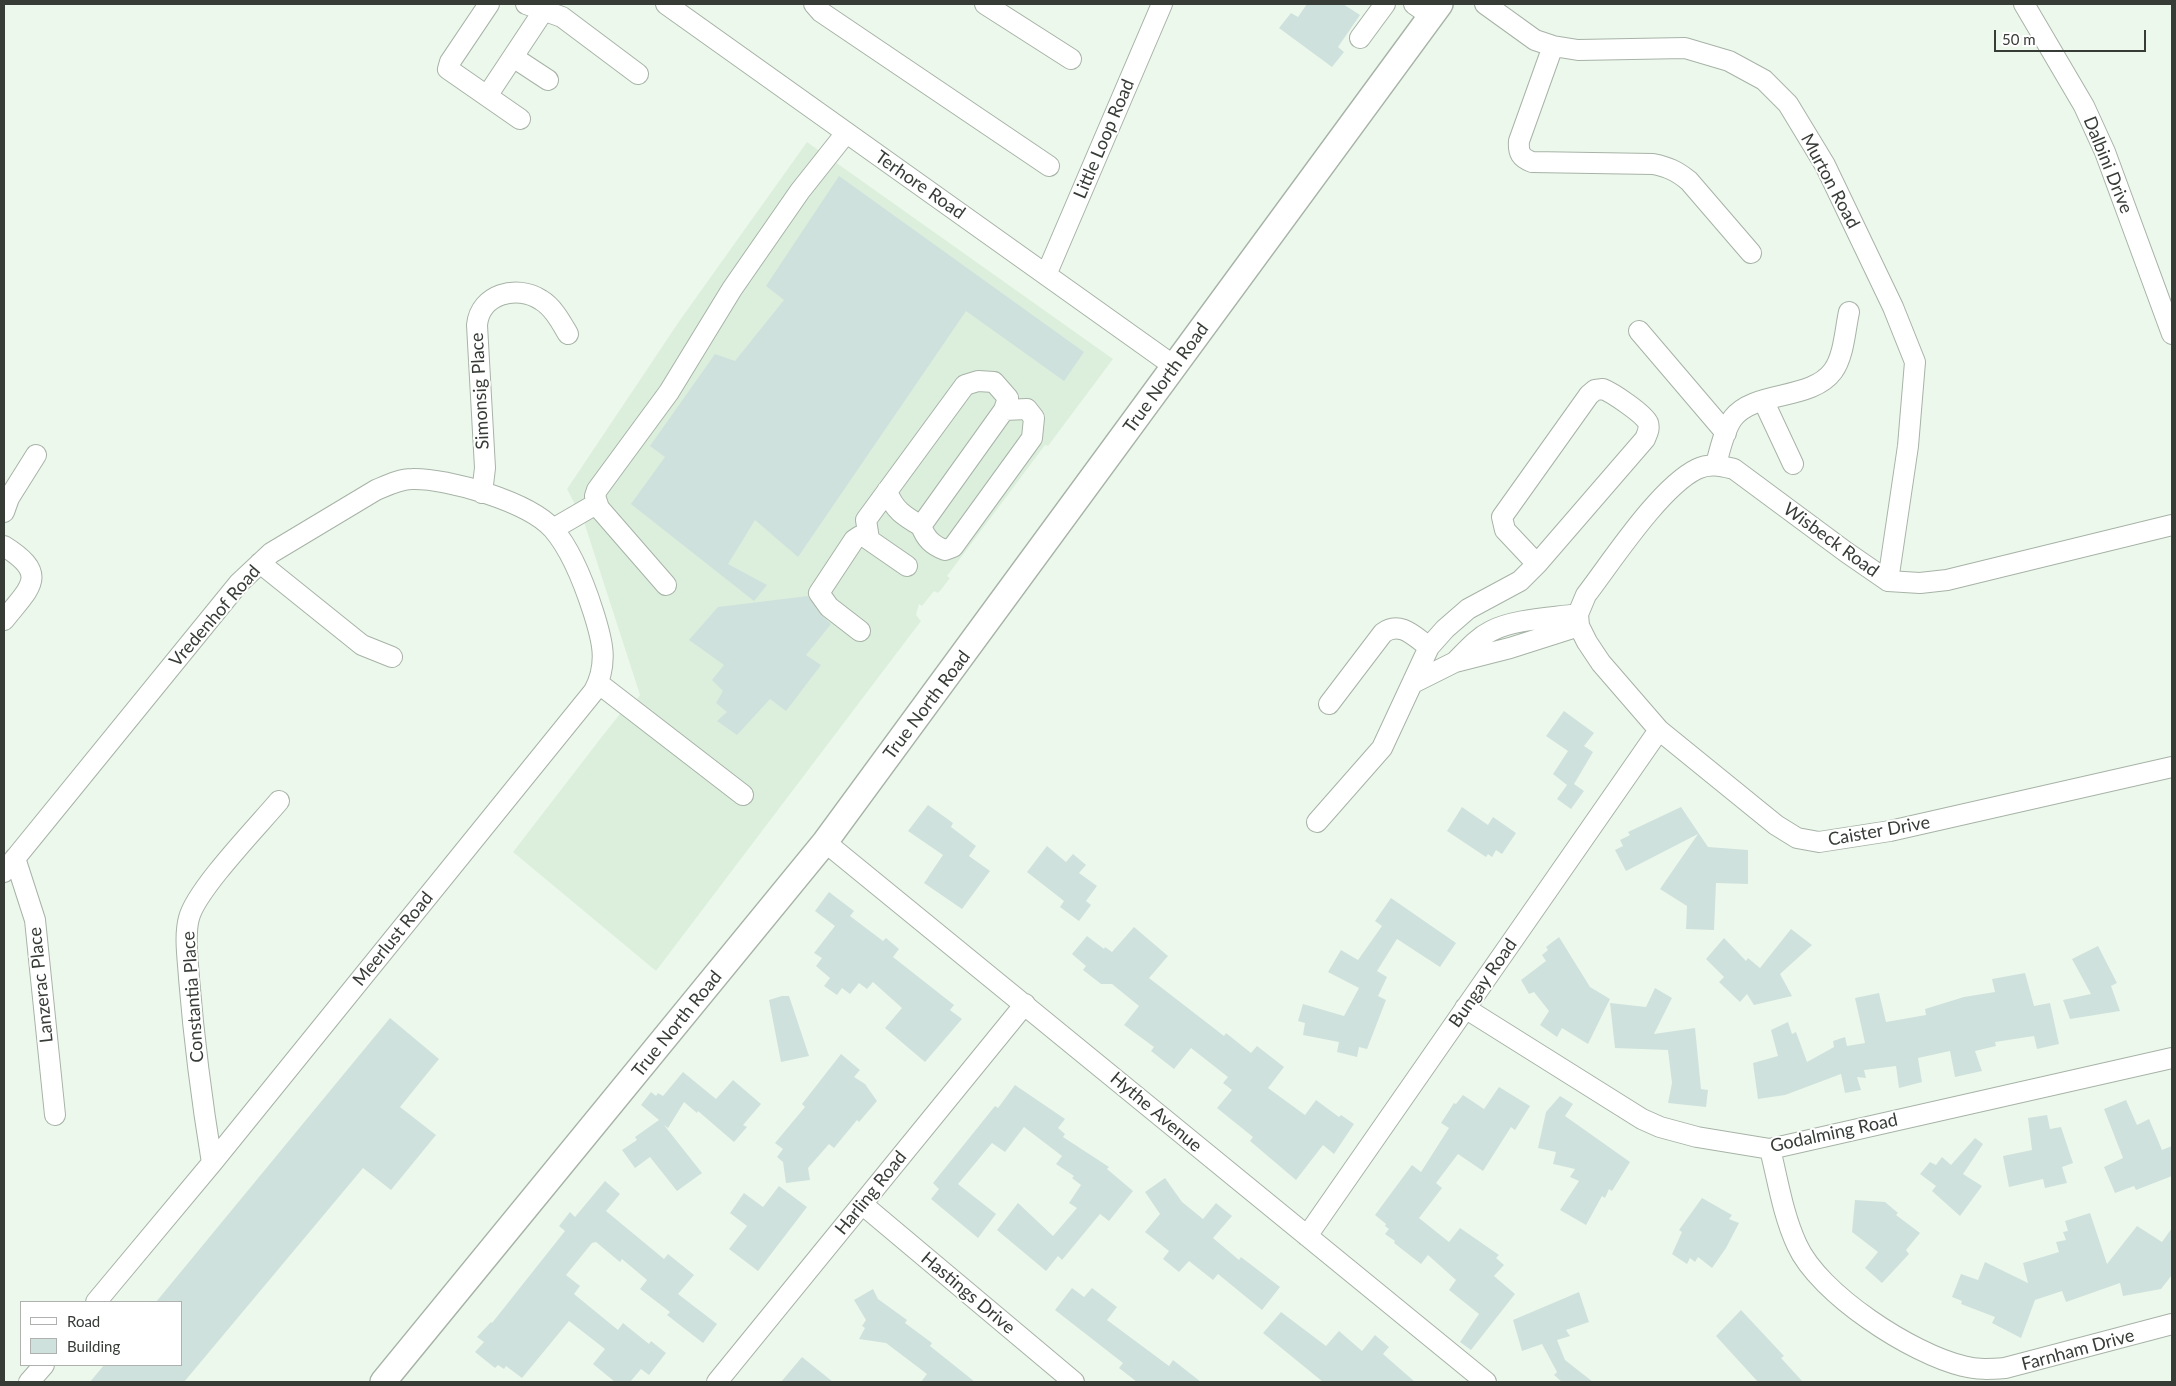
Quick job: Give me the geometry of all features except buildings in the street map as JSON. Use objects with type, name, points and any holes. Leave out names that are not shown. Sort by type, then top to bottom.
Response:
[{"type":"main road","name":"True North Road","points":[[382,1382],[825,842],[1174,366],[1428,8]]},
{"type":"street","points":[[489,4],[450,62],[448,70],[520,119]]},
{"type":"street","name":"Terhore Road","points":[[666,4],[1174,366]]},
{"type":"street","points":[[814,4],[821,12],[1049,166]]},
{"type":"street","points":[[985,4],[1071,60]]},
{"type":"street","name":"Little Loop Road","points":[[1046,275],[1162,4]]},
{"type":"street","points":[[1360,38],[1385,4]]},
{"type":"street","name":"Murton Road","points":[[1485,4],[1535,40],[1553,46],[1578,50],[1685,48],[1729,61],[1764,80],[1788,104],[1825,165],[1893,306],[1915,362],[1908,446],[1888,581]]},
{"type":"street","name":"Dalbini Drive","points":[[2024,4],[2084,106],[2105,152],[2172,334]]},
{"type":"street","points":[[487,96],[513,57],[551,8],[638,74]]},
{"type":"street","points":[[1553,46],[1519,141],[1518,151],[1523,159],[1532,162],[1653,164],[1666,167],[1678,172],[1689,181],[1751,253]]},
{"type":"street","points":[[513,57],[548,80]]},
{"type":"street","points":[[666,585],[596,504],[598,490],[669,392],[732,289],[800,191],[846,133]]},
{"type":"street","name":"Simonsig Place","points":[[482,493],[485,468],[477,325],[481,311],[486,303],[498,296],[512,292],[528,294],[543,301],[562,322],[568,334]]},
{"type":"street","points":[[1415,682],[1454,662],[1510,648],[1579,620],[1586,595],[1665,493],[1697,469],[1716,464],[1733,418],[1746,406],[1814,386],[1825,380],[1833,371],[1838,359],[1849,312]]},
{"type":"street","points":[[1639,331],[1726,433]]},
{"type":"street","points":[[869,539],[866,520],[965,385],[978,381],[994,382],[1008,398],[1004,410],[921,526]]},
{"type":"street","points":[[1317,822],[1382,748],[1415,682],[1429,647],[1468,609],[1520,581],[1537,564],[1645,439],[1648,423],[1643,417],[1604,389],[1595,390],[1589,395],[1502,517],[1506,530],[1537,564]]},
{"type":"street","points":[[1764,402],[1792,464]]},
{"type":"street","points":[[887,491],[892,505],[898,512],[921,526],[926,538],[935,546],[945,550],[953,547],[1032,438],[1034,418],[1027,409],[1004,410]]},
{"type":"street","points":[[4,512],[9,498],[36,454]]},
{"type":"street","name":"Wisbeck Road","points":[[1716,464],[1734,469],[1888,581],[1920,583],[1947,580],[2172,525]]},
{"type":"street","name":"Vredenhof Road","points":[[9,865],[239,583],[260,563],[288,542],[391,483],[411,479],[429,480],[482,493],[530,511],[553,529],[568,549]]},
{"type":"street","points":[[553,529],[596,504]]},
{"type":"street","points":[[860,631],[829,607],[820,596],[819,591],[857,537],[863,536],[869,539],[907,566]]},
{"type":"street","points":[[4,546],[27,564],[33,575],[30,587],[4,620]]},
{"type":"street","name":"Meerlust Road","points":[[97,1301],[212,1163],[586,703],[598,683],[603,666],[602,640],[589,600],[568,549]]},
{"type":"street","points":[[260,563],[362,645],[392,657]]},
{"type":"street","name":"Caister Drive","points":[[1579,620],[1586,642],[1601,663],[1659,730],[1776,825],[1797,838],[1819,842],[1890,831],[2172,767]]},
{"type":"street","points":[[1329,704],[1383,632],[1389,628],[1397,626],[1429,647]]},
{"type":"street","points":[[598,683],[743,795]]},
{"type":"street","name":"Bungay Road","points":[[1307,1236],[1659,730]]},
{"type":"street","name":"Constantia Place","points":[[212,1163],[202,1099],[191,1000],[188,918],[204,891],[279,801]]},
{"type":"street","name":"Hythe Avenue","points":[[825,842],[1486,1382]]},
{"type":"street","name":"Lanzerac Place","points":[[9,865],[35,920],[55,1115]]},
{"type":"street","name":"Harling Road","points":[[717,1382],[1025,1004]]},
{"type":"street","name":"Godalming Road","points":[[1465,1008],[1642,1119],[1660,1127],[1697,1137],[1770,1149],[2172,1058]]},
{"type":"street","name":"Farnham Drive","points":[[1770,1149],[1788,1220],[1797,1246],[1809,1264],[1831,1288],[1866,1318],[1892,1335],[1932,1355],[1963,1366],[1982,1369],[2005,1368],[2172,1324]]},
{"type":"street","name":"Hastings Drive","points":[[862,1204],[1074,1382]]},
{"type":"street","points":[[29,1382],[43,1366]]},
{"type":"shaded area","points":[[807,142],[1113,359],[1048,446],[1045,445],[947,576],[950,578],[940,591],[938,593],[934,591],[922,606],[919,604],[916,615],[921,621],[656,971],[513,852],[631,700],[636,701],[640,695],[584,522],[567,489],[680,320]]}]
